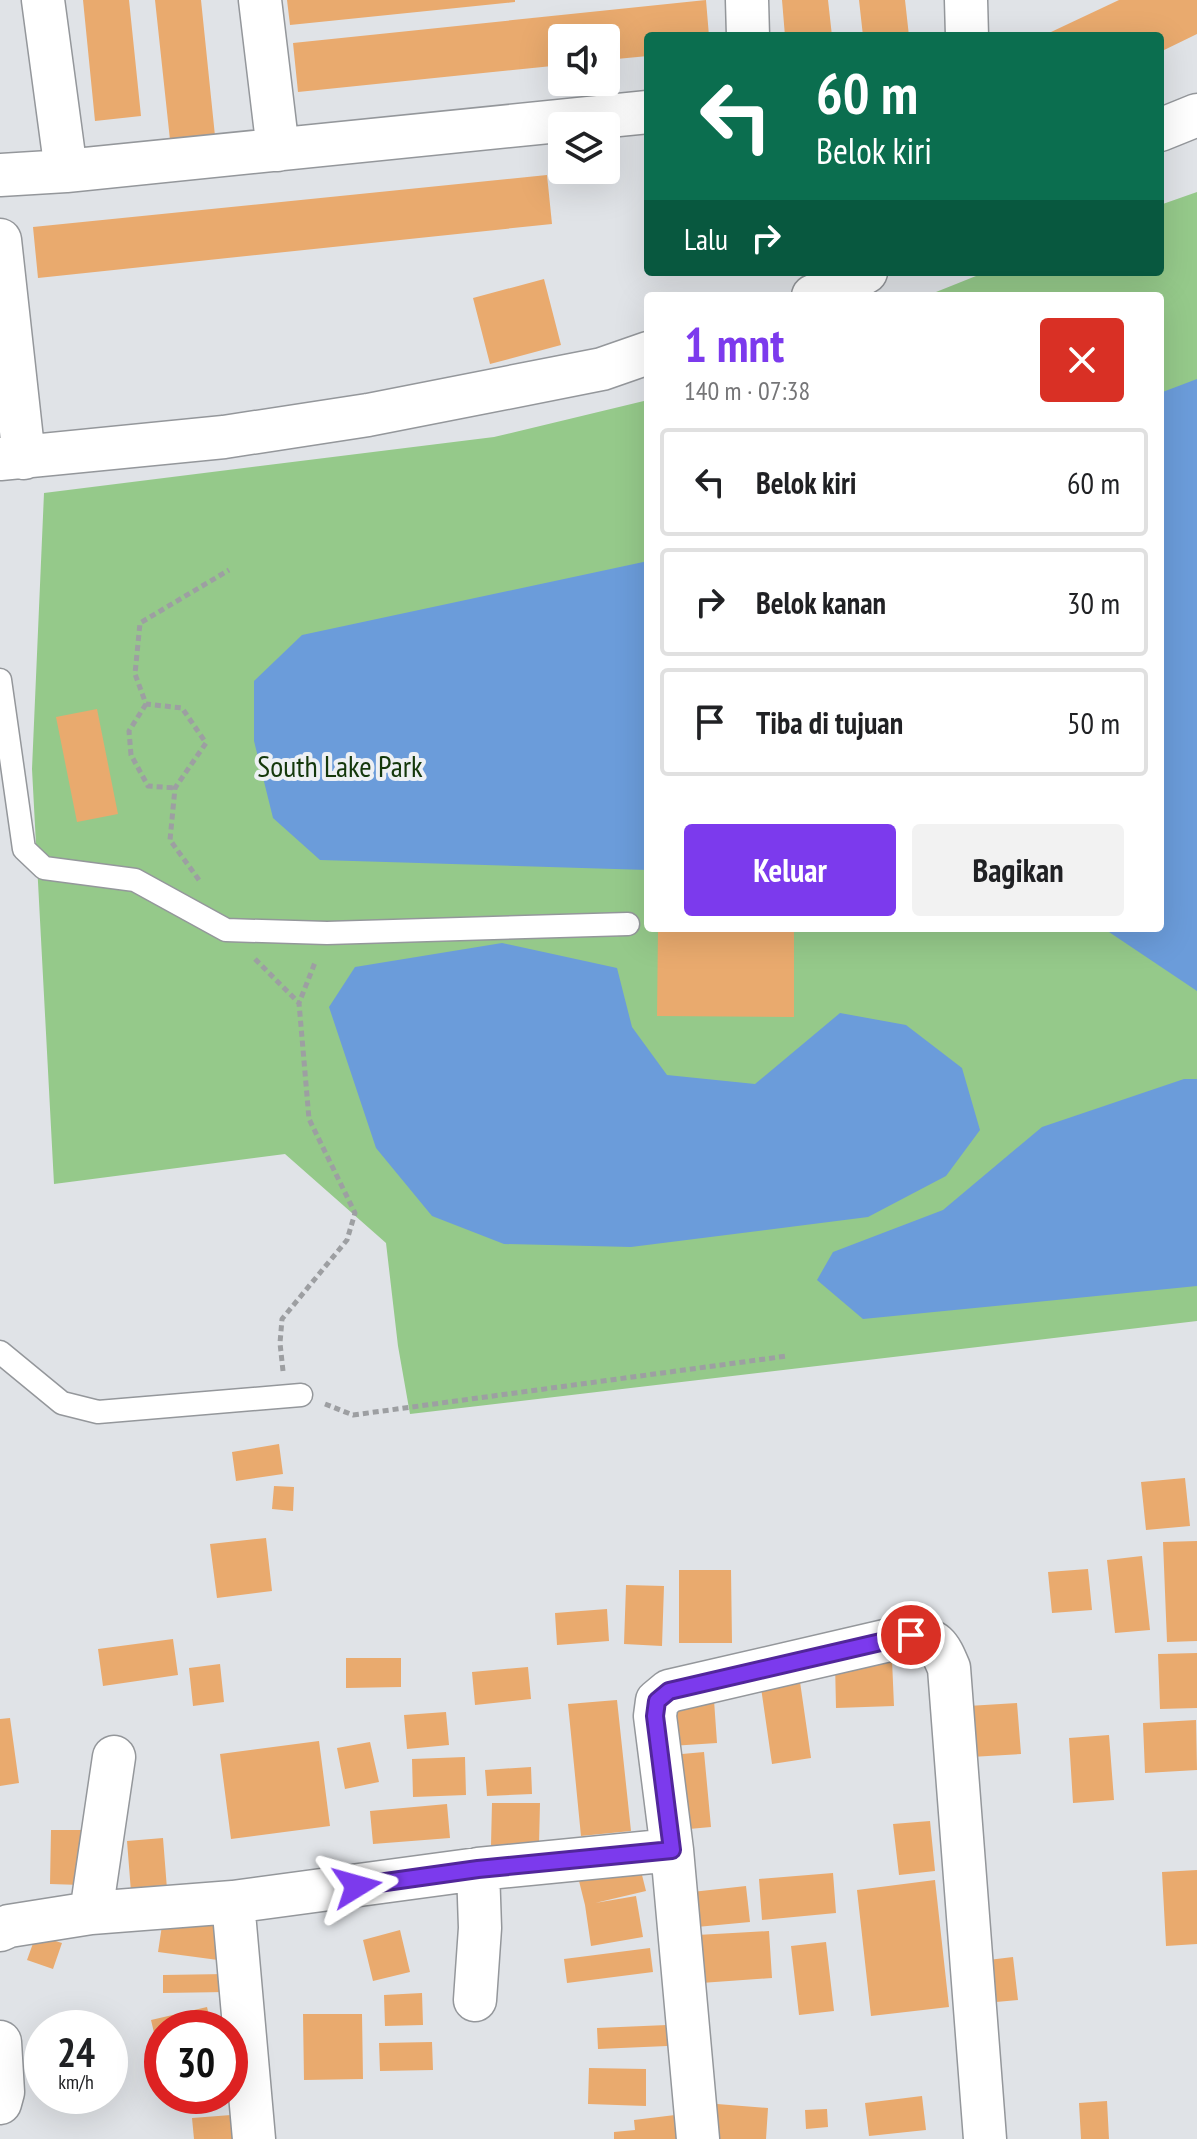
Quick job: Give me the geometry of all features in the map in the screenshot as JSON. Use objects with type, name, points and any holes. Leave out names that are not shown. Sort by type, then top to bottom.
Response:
[{"type":"street","points":[[43,0],[66,171]]},
{"type":"street","points":[[260,0],[278,150]]},
{"type":"street","points":[[747,0],[748,32]]},
{"type":"street","points":[[966,0],[967,32]]},
{"type":"street","points":[[0,175],[66,171],[644,112]]},
{"type":"street","points":[[1164,128],[1197,115]]},
{"type":"street","points":[[0,240],[12,458],[224,437],[368,415],[602,369],[644,354]]},
{"type":"street","points":[[824,292],[859,276]]},
{"type":"street","points":[[698,2139],[672,1850],[655,1716],[657,1701],[669,1691],[911,1635],[929,1639],[940,1646],[949,1668],[985,2139]]},
{"type":"street","points":[[91,1913],[114,1757]]},
{"type":"street","points":[[0,1930],[91,1913],[233,1902],[478,1869],[672,1850]]},
{"type":"street","points":[[475,2000],[480,1928],[478,1869]]},
{"type":"street","points":[[233,1902],[254,2139]]},
{"type":"street","points":[[0,2042],[3,2092],[0,2103]]},
{"type":"lane","points":[[0,680],[24,849],[44,868],[135,880],[226,930],[327,933],[628,924]]},
{"type":"lane","points":[[0,1352],[62,1403],[98,1412],[293,1395]]},
{"type":"path","points":[[146,704],[135,674],[140,623],[229,570]]},
{"type":"path","points":[[146,704],[129,731],[131,755],[148,786],[175,788]]},
{"type":"path","points":[[146,704],[182,708],[206,743],[175,788],[170,840],[199,880],[226,930],[299,1003]]},
{"type":"path","points":[[327,933],[299,1003],[309,1119],[355,1213],[347,1240],[282,1319],[280,1343],[293,1395],[353,1415],[787,1356]]},
{"type":"green space","name":"South Lake Park","points":[[1197,192],[1197,1321],[410,1414],[398,1346],[386,1243],[285,1154],[54,1184],[32,769],[44,493],[494,437],[644,401],[644,932],[1164,932],[1164,292],[936,292],[976,276],[1164,276],[1164,204]]},
{"type":"water","points":[[1197,379],[1197,991],[1109,932],[1164,932],[1164,391]]},
{"type":"water","points":[[644,562],[644,870],[320,860],[273,818],[254,741],[254,681],[302,635]]},
{"type":"water","points":[[502,943],[617,968],[632,1027],[667,1075],[755,1084],[840,1013],[906,1025],[962,1068],[980,1130],[946,1176],[868,1217],[631,1247],[504,1244],[432,1216],[376,1148],[329,1007],[355,967]]},
{"type":"water","points":[[1184,1079],[1197,1079],[1197,1286],[863,1319],[817,1280],[833,1252],[943,1210],[1042,1127]]},
{"type":"building","points":[[83,0],[129,0],[141,116],[95,121]]},
{"type":"building","points":[[155,0],[201,0],[215,136],[170,140]]},
{"type":"building","points":[[287,0],[515,0],[515,2],[290,25]]},
{"type":"building","points":[[706,0],[709,32],[644,32],[644,56],[620,59],[620,24],[548,24],[548,66],[298,92],[293,43]]},
{"type":"building","points":[[782,0],[828,0],[832,32],[785,32]]},
{"type":"building","points":[[859,0],[905,0],[909,32],[863,32]]},
{"type":"building","points":[[1119,0],[1197,0],[1197,34],[1164,50],[1164,32],[1051,32]]},
{"type":"building","points":[[547,175],[552,224],[38,278],[33,227]]},
{"type":"building","points":[[544,279],[561,345],[490,364],[473,298]]},
{"type":"building","points":[[97,709],[118,814],[77,822],[56,717]]},
{"type":"building","points":[[658,932],[794,932],[794,1017],[657,1016]]},
{"type":"building","points":[[279,1444],[283,1474],[236,1481],[232,1452]]},
{"type":"building","points":[[1185,1478],[1190,1526],[1146,1530],[1141,1482]]},
{"type":"building","points":[[274,1486],[294,1487],[293,1511],[272,1509]]},
{"type":"building","points":[[266,1538],[272,1591],[217,1598],[210,1544]]},
{"type":"building","points":[[1197,1541],[1197,1641],[1167,1642],[1163,1542]]},
{"type":"building","points":[[1142,1556],[1150,1630],[1115,1633],[1107,1560]]},
{"type":"building","points":[[1088,1569],[1092,1610],[1052,1613],[1048,1572]]},
{"type":"building","points":[[679,1570],[731,1570],[732,1643],[679,1643]]},
{"type":"building","points":[[626,1585],[664,1586],[662,1646],[624,1644]]},
{"type":"building","points":[[607,1609],[609,1641],[557,1645],[555,1613]]},
{"type":"building","points":[[173,1639],[178,1675],[103,1686],[98,1649]]},
{"type":"building","points":[[1197,1653],[1197,1708],[1160,1709],[1158,1654]]},
{"type":"building","points":[[346,1658],[401,1658],[401,1687],[346,1688]]},
{"type":"building","points":[[892,1660],[894,1706],[836,1708],[835,1662]]},
{"type":"building","points":[[220,1664],[224,1702],[193,1706],[189,1668]]},
{"type":"building","points":[[528,1667],[531,1699],[475,1705],[472,1672]]},
{"type":"building","points":[[798,1668],[811,1758],[772,1764],[759,1674]]},
{"type":"building","points":[[617,1700],[631,1831],[581,1836],[568,1704]]},
{"type":"building","points":[[714,1700],[717,1743],[671,1746],[668,1703]]},
{"type":"building","points":[[1017,1703],[1021,1754],[971,1757],[968,1706]]},
{"type":"building","points":[[446,1712],[449,1745],[407,1749],[404,1715]]},
{"type":"building","points":[[10,1718],[19,1783],[0,1786],[0,1719]]},
{"type":"building","points":[[1196,1720],[1197,1770],[1145,1773],[1143,1723]]},
{"type":"building","points":[[1109,1735],[1114,1800],[1073,1803],[1069,1738]]},
{"type":"building","points":[[319,1741],[330,1826],[231,1839],[220,1754]]},
{"type":"building","points":[[370,1742],[379,1782],[345,1789],[337,1748]]},
{"type":"building","points":[[704,1752],[711,1827],[678,1830],[671,1755]]},
{"type":"building","points":[[465,1757],[466,1795],[413,1797],[412,1759]]},
{"type":"building","points":[[531,1767],[532,1794],[487,1796],[485,1770]]},
{"type":"building","points":[[492,1803],[540,1803],[539,1845],[491,1845]]},
{"type":"building","points":[[447,1804],[450,1838],[373,1844],[370,1811]]},
{"type":"building","points":[[930,1821],[935,1871],[899,1875],[893,1824]]},
{"type":"building","points":[[51,1830],[82,1830],[81,1885],[50,1884]]},
{"type":"building","points":[[163,1838],[167,1889],[131,1892],[127,1841]]},
{"type":"building","points":[[638,1859],[646,1891],[595,1903],[636,1896],[643,1937],[591,1946],[577,1873]]},
{"type":"building","points":[[1197,1870],[1197,1944],[1166,1946],[1162,1872]]},
{"type":"building","points":[[833,1873],[836,1913],[762,1920],[759,1879]]},
{"type":"building","points":[[935,1880],[949,2007],[871,2016],[857,1890]]},
{"type":"building","points":[[746,1886],[750,1922],[686,1928],[683,1893]]},
{"type":"building","points":[[163,1919],[222,1927],[218,1960],[158,1952]]},
{"type":"building","points":[[400,1930],[410,1972],[373,1981],[363,1940]]},
{"type":"building","points":[[769,1931],[772,1978],[701,1983],[697,1935]]},
{"type":"building","points":[[36,1935],[62,1943],[53,1969],[27,1960]]},
{"type":"building","points":[[826,1942],[834,2011],[799,2015],[791,1946]]},
{"type":"building","points":[[650,1948],[653,1972],[567,1983],[564,1959]]},
{"type":"building","points":[[1013,1957],[1018,2000],[985,2003],[980,1961]]},
{"type":"building","points":[[226,1974],[226,1992],[163,1993],[163,1975]]},
{"type":"building","points":[[422,1993],[423,2025],[385,2026],[384,1995]]},
{"type":"building","points":[[303,2014],[362,2014],[363,2079],[304,2080]]},
{"type":"building","points":[[667,2025],[667,2046],[598,2049],[597,2028]]},
{"type":"building","points":[[432,2042],[433,2070],[380,2071],[379,2043]]},
{"type":"building","points":[[589,2068],[646,2069],[646,2106],[588,2104]]},
{"type":"building","points":[[922,2096],[926,2130],[869,2136],[865,2103]]},
{"type":"building","points":[[1107,2101],[1109,2139],[1081,2139],[1079,2103]]},
{"type":"building","points":[[717,2104],[768,2108],[766,2139],[714,2139]]},
{"type":"building","points":[[827,2109],[828,2127],[806,2129],[805,2110]]},
{"type":"building","points":[[231,2115],[233,2139],[194,2139],[192,2118]]},
{"type":"building","points":[[675,2115],[677,2139],[614,2139],[614,2132],[635,2130],[634,2120]]},
{"type":"route","points":[[357,1886],[478,1869],[672,1850],[655,1716],[657,1701],[669,1691],[911,1635]]}]
